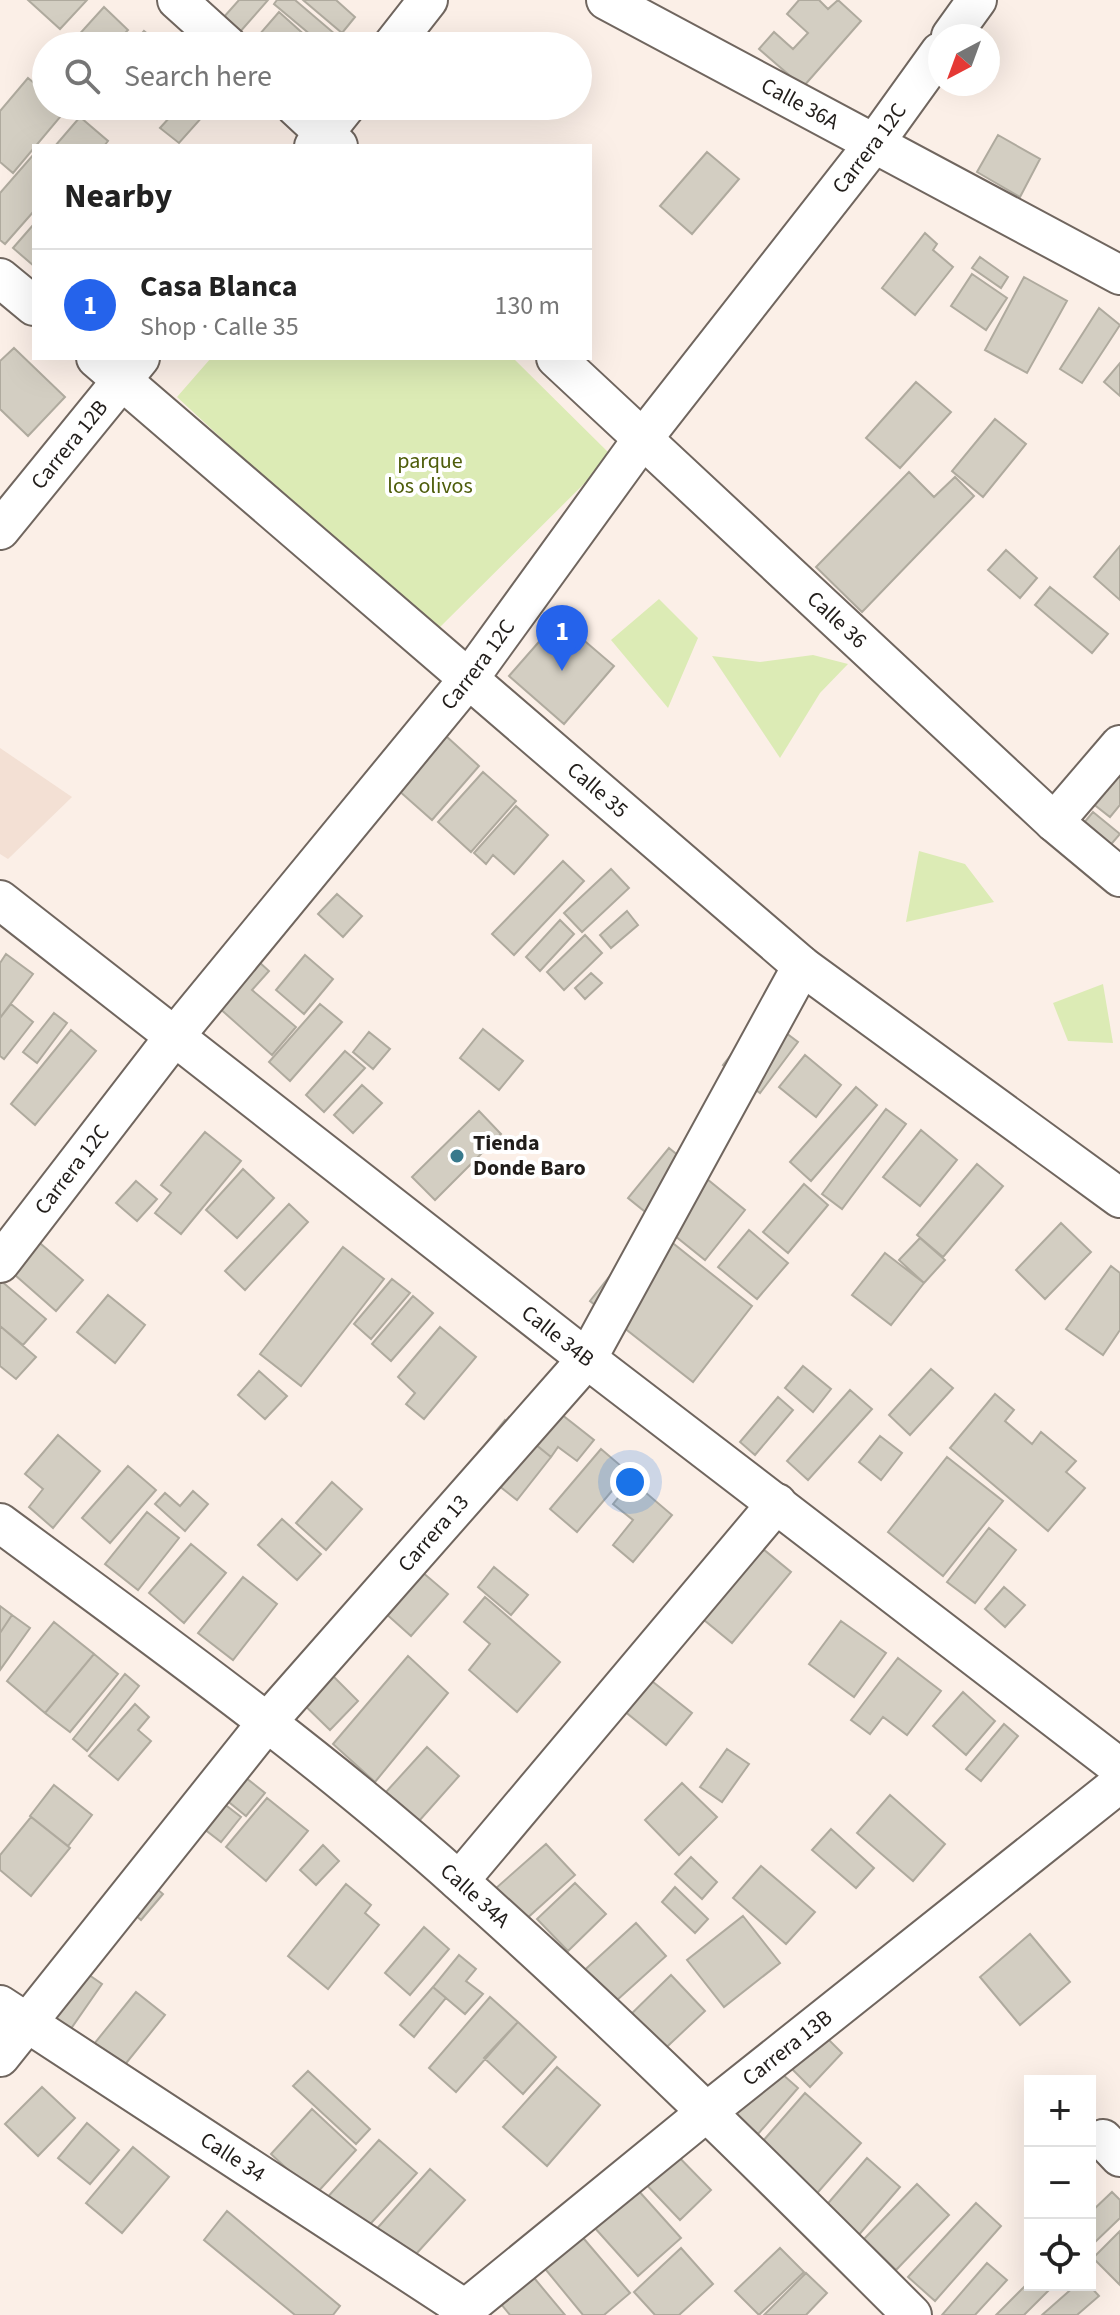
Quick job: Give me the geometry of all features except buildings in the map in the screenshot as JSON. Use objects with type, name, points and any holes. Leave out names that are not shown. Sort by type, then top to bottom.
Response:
[{"type":"street","points":[[177,0],[212,32]]},
{"type":"street","points":[[403,32],[428,0]]},
{"type":"street","name":"Calle 36A","points":[[606,0],[876,141],[1120,275]]},
{"type":"street","points":[[960,24],[977,0]]},
{"type":"street","name":"Carrera 12C","points":[[0,1263],[174,1037],[470,677],[641,441],[876,141],[928,69]]},
{"type":"street","points":[[313,120],[330,133]]},
{"type":"street","points":[[0,278],[32,304]]},
{"type":"street","name":"Calle 36","points":[[558,360],[641,441],[1054,822],[1120,877]]},
{"type":"street","name":"Carrera 12B","points":[[0,530],[119,365]]},
{"type":"street","name":"Calle 35","points":[[119,365],[802,966],[1120,1198]]},
{"type":"street","points":[[1054,822],[1120,745]]},
{"type":"street","name":"Calle 34B","points":[[0,900],[587,1359],[1120,1768]]},
{"type":"street","name":"Carrera 13","points":[[0,2057],[13,2013],[587,1359],[802,966]]},
{"type":"street","points":[[459,1881],[777,1503]]},
{"type":"street","name":"Calle 34A","points":[[0,1523],[268,1721],[459,1881],[708,2111],[912,2315]]},
{"type":"street","name":"Carrera 13B","points":[[462,2312],[708,2111],[1120,1783]]},
{"type":"street","name":"Calle 34","points":[[13,2013],[462,2312]]},
{"type":"shaded area","points":[[0,748],[72,797],[8,859],[0,854]]},
{"type":"green space","name":"parque los olivos","points":[[209,360],[515,360],[612,456],[433,634],[177,397]]},
{"type":"green space","points":[[659,599],[698,638],[668,708],[611,640]]},
{"type":"green space","points":[[813,655],[848,664],[820,693],[780,758],[712,656],[760,662]]},
{"type":"green space","points":[[919,851],[965,864],[994,902],[906,922]]},
{"type":"green space","points":[[1103,984],[1113,1043],[1068,1041],[1053,1003]]},
{"type":"place","name":"Casa Blanca","points":[[562,671]]},
{"type":"place","name":"Tienda Donde Baro","points":[[457,1156]]}]
